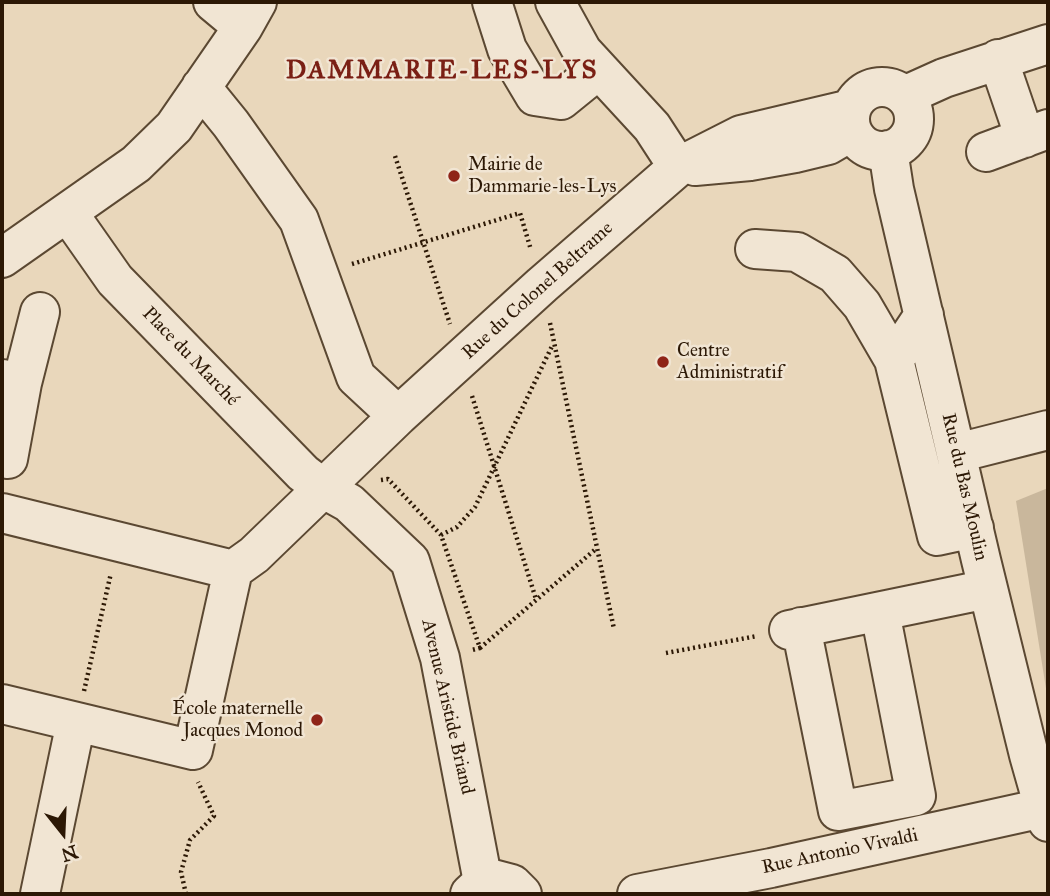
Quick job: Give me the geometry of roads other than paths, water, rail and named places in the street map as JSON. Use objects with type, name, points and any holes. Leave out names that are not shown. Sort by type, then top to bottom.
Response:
[{"type":"street","points":[[2,258],[136,164],[174,127],[250,15],[213,2]]},
{"type":"street","points":[[492,2],[507,49],[535,96],[561,100],[598,70]]},
{"type":"street","points":[[555,2],[582,51],[652,127],[678,167]]},
{"type":"street","points":[[904,96],[944,78],[1048,44]]},
{"type":"street","points":[[986,152],[1037,133],[998,59]]},
{"type":"street","points":[[885,87],[904,96],[910,104],[914,123],[905,141],[888,150],[876,150],[857,140],[851,120],[856,99],[874,88],[885,87]]},
{"type":"street","points":[[201,88],[231,124],[299,220],[356,377],[398,416]]},
{"type":"street","name":"Rue du Colonel Beltrame","points":[[233,570],[254,555],[398,416],[542,285],[678,167],[741,135],[851,120]]},
{"type":"street","name":"Rue du Bas Moulin","points":[[888,150],[894,189],[988,589],[1046,815]]},
{"type":"street","name":"Place du Marché","points":[[68,213],[116,280],[303,473],[324,489]]},
{"type":"street","points":[[755,249],[797,252],[835,274],[862,305],[894,360],[937,536],[974,528]]},
{"type":"street","points":[[4,468],[12,381],[40,312]]},
{"type":"street","points":[[894,360],[924,314]]},
{"type":"street","points":[[957,453],[1048,430]]},
{"type":"street","name":"Avenue Aristide Briand","points":[[324,489],[349,503],[410,561],[440,658],[476,888]]},
{"type":"street","points":[[2,513],[233,570],[193,750],[2,704]]},
{"type":"street","points":[[880,612],[916,796],[838,811],[795,628],[988,589]]},
{"type":"street","points":[[40,894],[76,722]]},
{"type":"street","name":"Rue Antonio Vivaldi","points":[[637,894],[1046,815]]},
{"type":"street","points":[[476,888],[493,879],[503,880],[512,884],[522,894]]},
{"type":"place","name":"Mairie de Dammarie-les-Lys","points":[[454,176]]},
{"type":"place","name":"Centre Administratif","points":[[663,362]]},
{"type":"place","name":"École maternelle Jacques Monod","points":[[317,720]]},
{"type":"district","name":"DAMMARIE-LES-LYS","points":[[442,72]]}]
